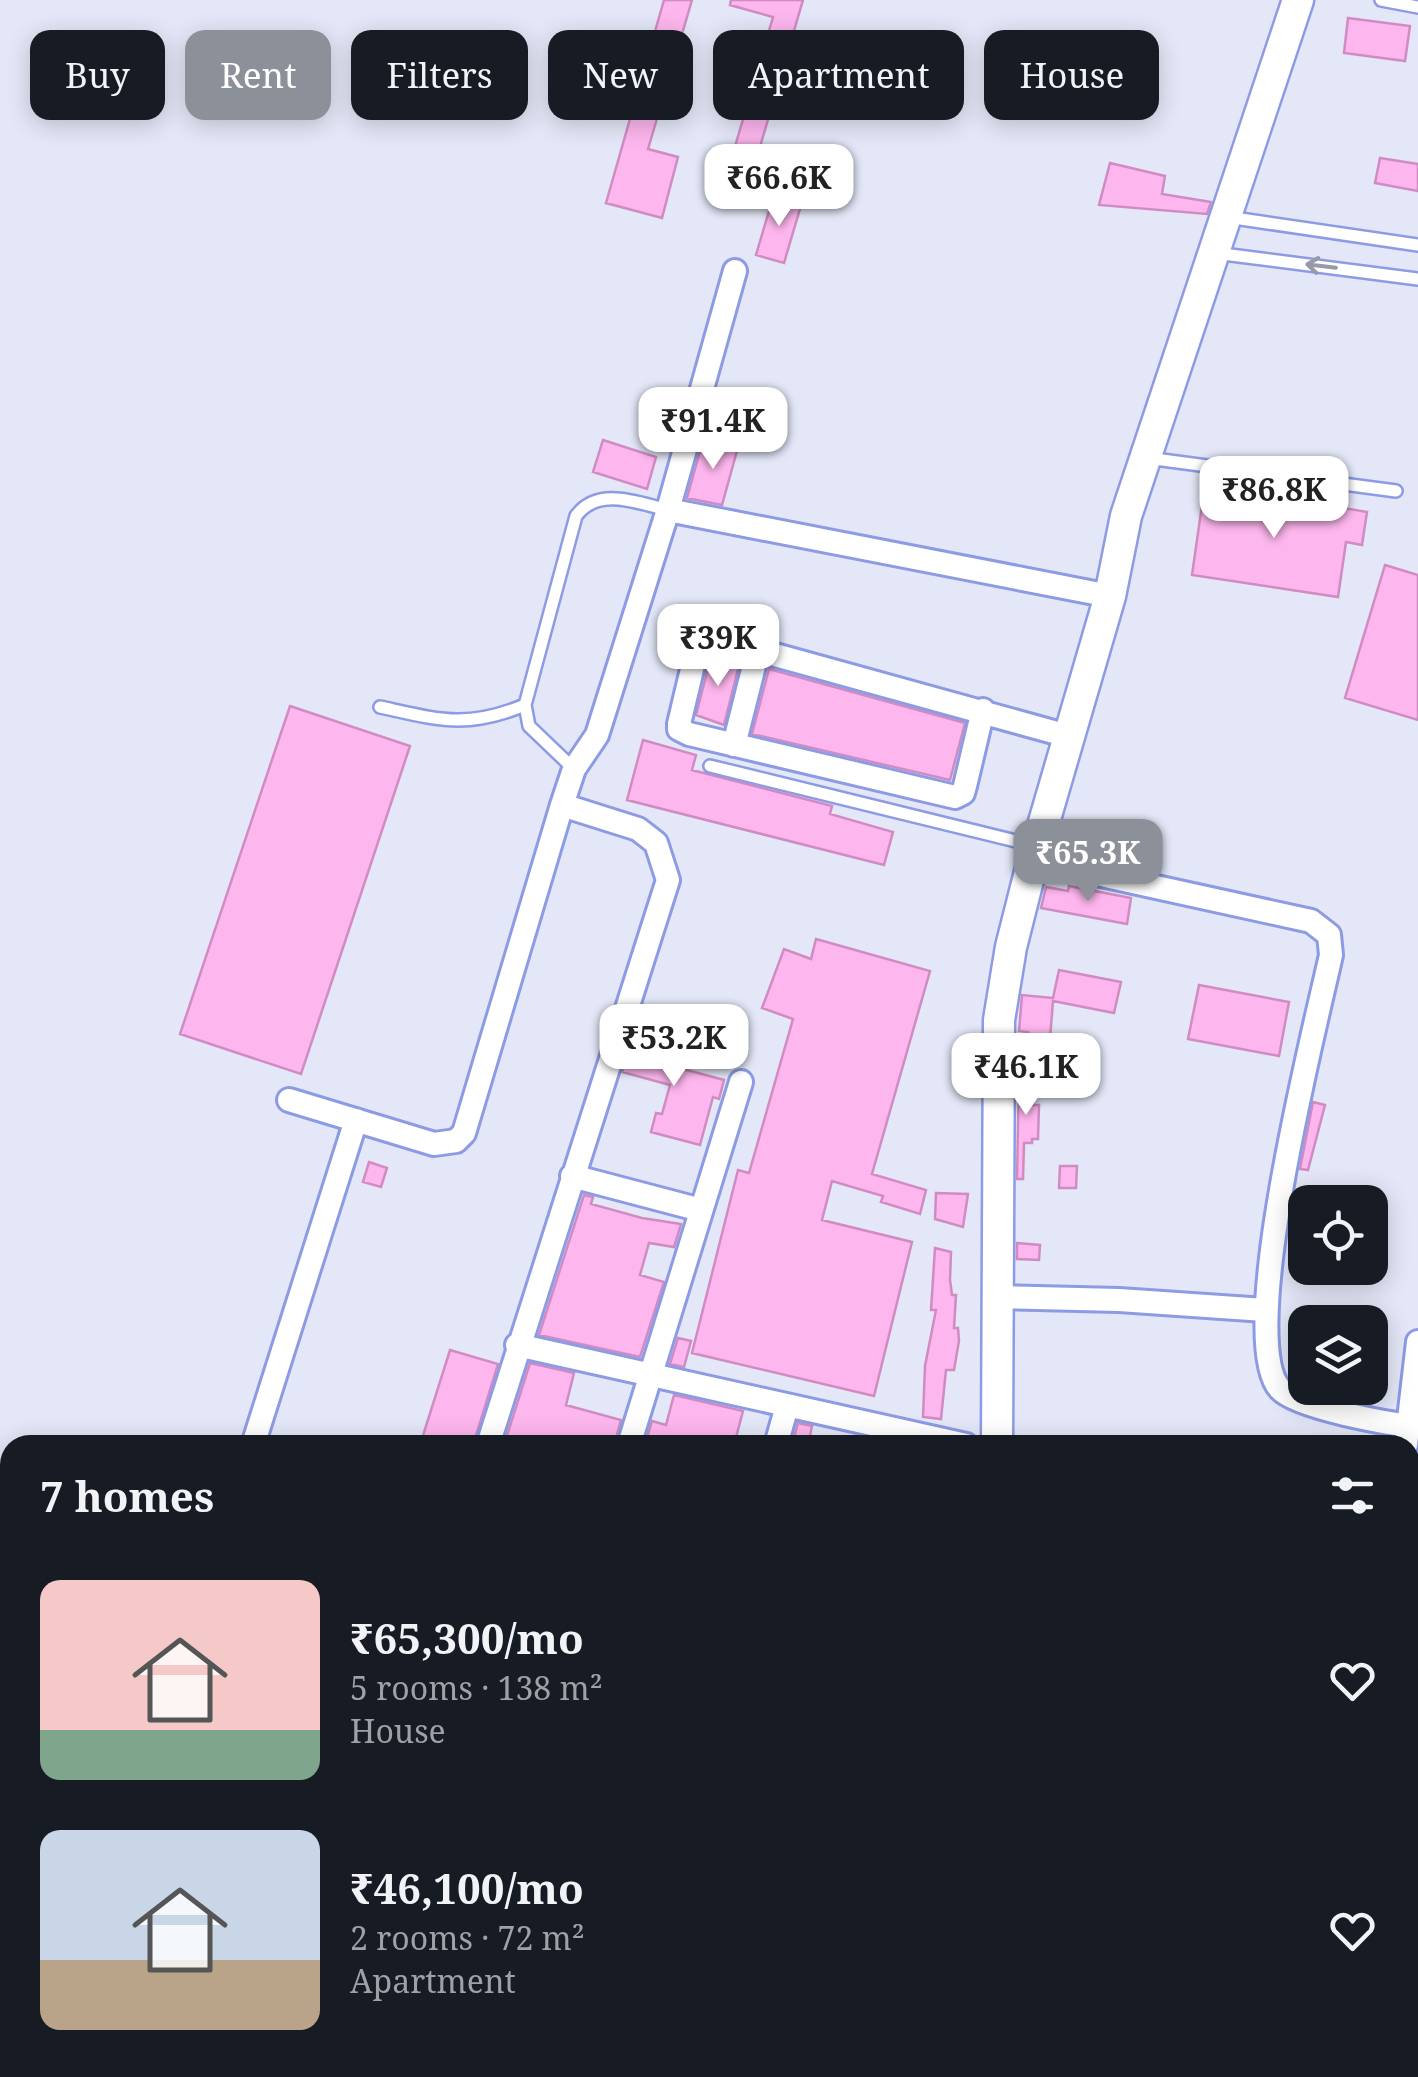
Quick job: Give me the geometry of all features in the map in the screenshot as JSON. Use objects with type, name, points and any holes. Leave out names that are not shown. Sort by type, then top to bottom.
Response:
[{"type":"main road","points":[[997,1435],[1000,1020],[1011,947],[1034,853],[1110,596],[1126,516],[1298,0]]},
{"type":"street","points":[[289,1100],[434,1144],[456,1141],[464,1133],[562,805],[574,769],[597,734],[668,510],[736,271]]},
{"type":"street","points":[[668,510],[1110,596]]},
{"type":"street","points":[[983,710],[966,786],[956,797],[679,729],[698,644],[710,636],[983,710],[1068,736]]},
{"type":"street","points":[[734,745],[758,650]]},
{"type":"street","points":[[491,1435],[668,880],[656,843],[638,829],[562,805]]},
{"type":"street","points":[[1034,853],[1311,921],[1329,935],[1331,955],[1284,1177],[1265,1310],[1265,1352],[1276,1385],[1300,1403],[1411,1433],[1418,1342]]},
{"type":"street","points":[[632,1435],[741,1082]]},
{"type":"street","points":[[256,1435],[356,1120]]},
{"type":"street","points":[[572,1176],[701,1210]]},
{"type":"street","points":[[999,1297],[1265,1310]]},
{"type":"street","points":[[517,1345],[787,1406],[894,1435]]},
{"type":"street","points":[[779,1435],[787,1406]]},
{"type":"lane","points":[[1381,0],[1418,7]]},
{"type":"lane","points":[[1226,217],[1418,246]]},
{"type":"lane","points":[[1215,253],[1418,279]]},
{"type":"lane","points":[[1146,458],[1396,492]]},
{"type":"lane","points":[[574,769],[529,726],[525,705],[576,516],[582,507],[606,498],[668,510]]},
{"type":"lane","points":[[380,707],[468,722],[494,718],[525,705]]},
{"type":"lane","points":[[710,766],[1034,853]]},
{"type":"building","points":[[664,0],[692,0],[683,30],[655,30]]},
{"type":"building","points":[[731,0],[803,0],[794,30],[769,30],[773,17],[730,5]]},
{"type":"building","points":[[1348,18],[1410,26],[1405,61],[1344,53]]},
{"type":"building","points":[[630,120],[657,120],[648,149],[678,157],[662,218],[606,203]]},
{"type":"building","points":[[743,120],[768,120],[757,157],[734,150]]},
{"type":"building","points":[[1380,158],[1418,164],[1418,191],[1375,183]]},
{"type":"building","points":[[1110,163],[1165,176],[1162,194],[1211,202],[1207,214],[1099,205]]},
{"type":"building","points":[[774,194],[802,202],[784,263],[756,255]]},
{"type":"building","points":[[704,437],[738,447],[722,505],[687,498]]},
{"type":"building","points":[[603,440],[656,457],[647,489],[593,472]]},
{"type":"building","points":[[1205,484],[1367,512],[1362,545],[1346,542],[1338,597],[1192,575]]},
{"type":"building","points":[[1385,565],[1418,575],[1418,720],[1345,698]]},
{"type":"building","points":[[712,653],[740,661],[724,725],[696,715]]},
{"type":"building","points":[[769,669],[965,723],[950,780],[752,734]]},
{"type":"building","points":[[290,706],[410,746],[301,1074],[180,1034]]},
{"type":"building","points":[[643,740],[696,755],[692,770],[832,806],[830,814],[893,832],[884,865],[627,800]]},
{"type":"building","points":[[1069,886],[1131,898],[1127,924],[1041,908],[1046,887],[1068,891]]},
{"type":"building","points":[[816,939],[930,971],[872,1174],[926,1190],[920,1214],[881,1202],[883,1196],[832,1181],[822,1220],[912,1242],[874,1396],[692,1353],[738,1170],[749,1173],[793,1019],[762,1008],[784,949],[811,959]]},
{"type":"building","points":[[1059,970],[1121,982],[1114,1013],[1053,1001],[1052,1072],[1025,1068],[1028,1032],[1019,1031],[1022,995],[1053,998]]},
{"type":"building","points":[[1199,985],[1289,1002],[1279,1056],[1188,1039]]},
{"type":"building","points":[[635,1033],[678,1044],[672,1066],[724,1080],[719,1099],[713,1097],[700,1145],[651,1132],[656,1113],[662,1114],[670,1085],[622,1072]]},
{"type":"building","points":[[1019,1073],[1034,1073],[1033,1105],[1039,1105],[1038,1139],[1024,1143],[1023,1179],[1017,1179]]},
{"type":"building","points":[[1313,1102],[1325,1105],[1308,1170],[1300,1169]]},
{"type":"building","points":[[369,1162],[387,1168],[381,1187],[363,1182]]},
{"type":"building","points":[[1060,1166],[1077,1166],[1076,1188],[1059,1188]]},
{"type":"building","points":[[936,1193],[968,1194],[963,1227],[935,1219]]},
{"type":"building","points":[[584,1195],[593,1197],[591,1204],[681,1224],[674,1247],[649,1243],[640,1275],[664,1282],[640,1357],[539,1335]]},
{"type":"building","points":[[1017,1243],[1040,1245],[1039,1260],[1017,1259]]},
{"type":"building","points":[[935,1248],[951,1252],[950,1280],[952,1295],[956,1295],[954,1328],[958,1328],[959,1341],[954,1370],[946,1370],[941,1419],[923,1417],[925,1366],[936,1310],[931,1310]]},
{"type":"building","points":[[678,1338],[691,1341],[684,1367],[670,1364]]},
{"type":"building","points":[[450,1350],[498,1364],[476,1435],[423,1435]]},
{"type":"building","points":[[530,1363],[574,1373],[566,1405],[621,1420],[617,1435],[507,1435]]},
{"type":"building","points":[[674,1395],[743,1411],[737,1435],[648,1435],[652,1421],[666,1425]]},
{"type":"building","points":[[798,1423],[812,1426],[810,1435],[795,1435]]}]
